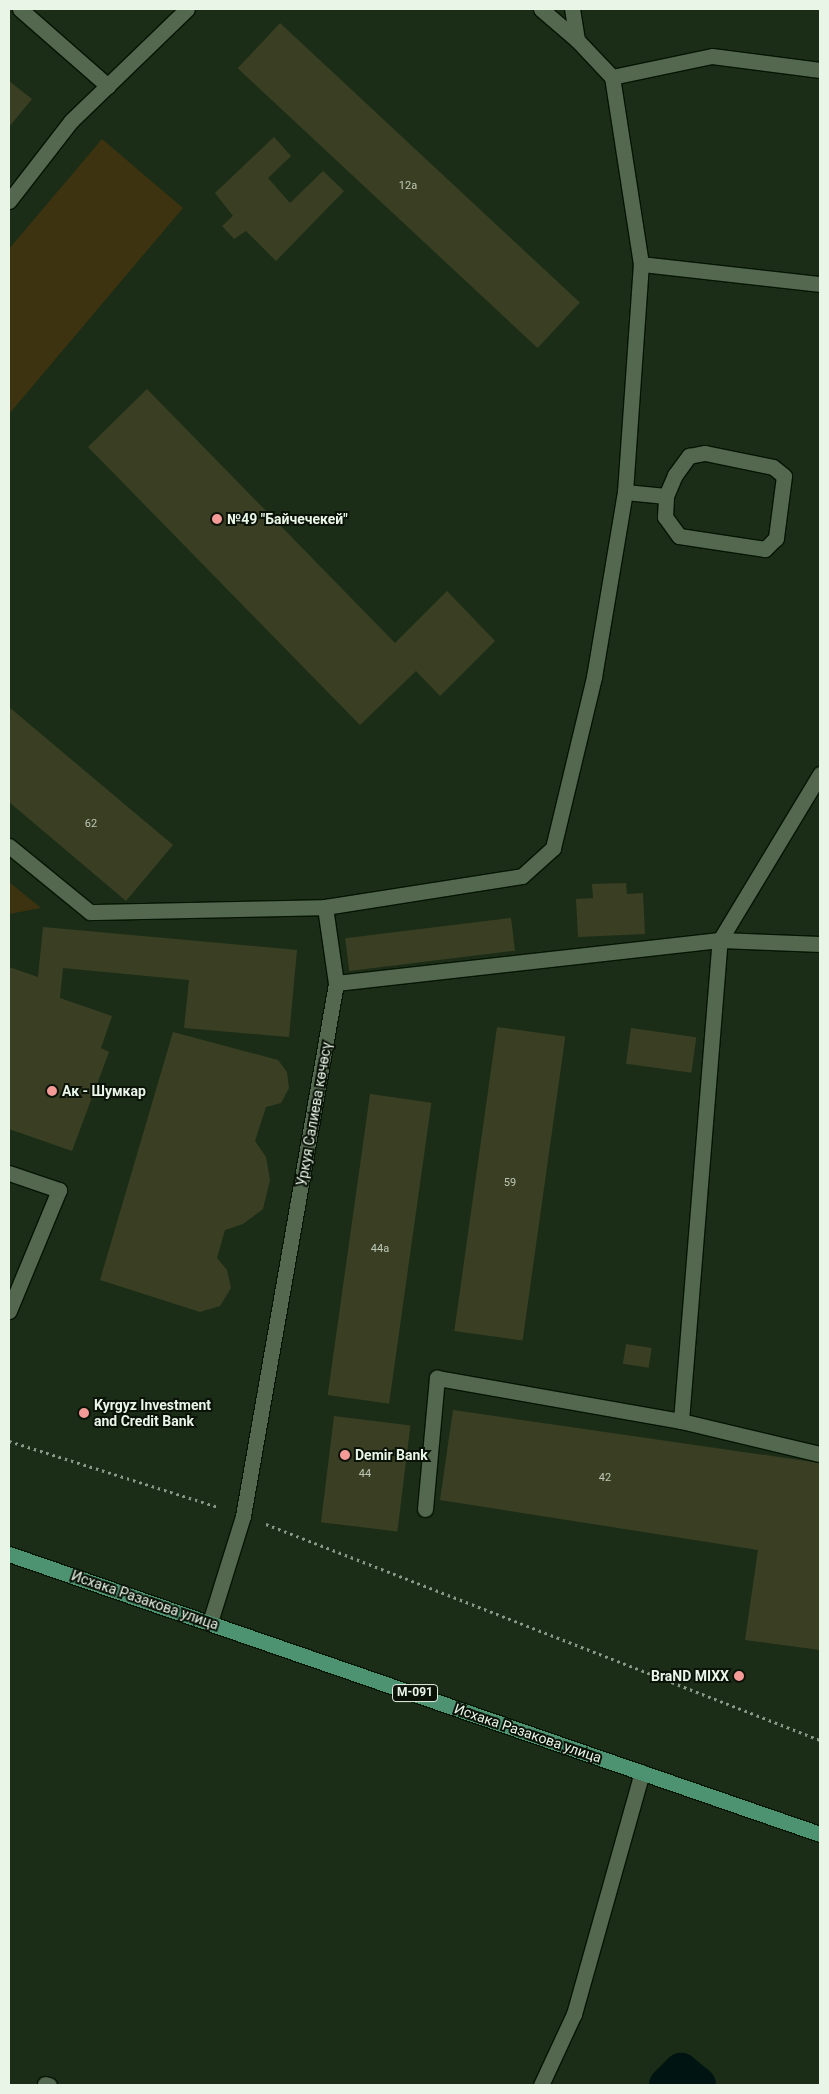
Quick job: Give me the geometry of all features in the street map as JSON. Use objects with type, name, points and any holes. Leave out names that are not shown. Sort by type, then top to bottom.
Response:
[{"type":"main road","name":"Исхака Разакова улица","points":[[9,1554],[820,1834]]},
{"type":"street","points":[[20,9],[108,86]]},
{"type":"street","points":[[9,201],[71,121],[187,9]]},
{"type":"street","points":[[9,846],[90,912],[325,908],[522,876],[553,848],[594,677],[625,492],[641,264],[612,77],[577,40],[541,9]]},
{"type":"street","points":[[572,9],[577,40]]},
{"type":"street","points":[[612,77],[712,56],[820,70]]},
{"type":"street","points":[[641,264],[820,284]]},
{"type":"street","points":[[705,453],[773,467],[784,476],[776,538],[765,550],[679,536],[665,517],[666,496],[689,456],[705,453]]},
{"type":"street","points":[[625,492],[666,496]]},
{"type":"street","points":[[681,1421],[720,940],[820,774]]},
{"type":"street","name":"Уркуя Салиева көчөсү","points":[[210,1622],[243,1516],[336,983],[325,908]]},
{"type":"street","points":[[336,983],[720,940],[820,944]]},
{"type":"street","points":[[9,1172],[59,1190],[9,1310]]},
{"type":"street","points":[[425,1509],[437,1378],[681,1421],[820,1454]]},
{"type":"street","points":[[541,2085],[574,2014],[642,1772]]},
{"type":"path","points":[[9,1441],[243,1516],[820,1740]]},
{"type":"shaded area","points":[[102,139],[183,208],[9,414],[9,249]]},
{"type":"shaded area","points":[[9,882],[41,908],[9,914]]},
{"type":"building","points":[[280,23],[580,303],[538,348],[238,68]]},
{"type":"building","points":[[9,81],[32,99],[9,127]]},
{"type":"building","points":[[274,137],[291,156],[268,178],[290,203],[323,171],[344,191],[276,261],[246,231],[234,239],[222,226],[233,216],[215,193]]},
{"type":"building","name":"№49 \"Байчечекей\"","points":[[147,389],[395,643],[447,591],[495,641],[440,696],[416,671],[360,725],[88,447]]},
{"type":"building","points":[[9,707],[173,845],[126,901],[9,802]]},
{"type":"building","points":[[626,883],[627,894],[643,893],[645,934],[578,937],[576,899],[593,898],[592,884]]},
{"type":"building","points":[[511,918],[515,951],[349,971],[345,938]]},
{"type":"building","points":[[43,927],[297,950],[289,1037],[184,1028],[189,980],[63,968],[60,998],[112,1016],[101,1048],[109,1052],[72,1151],[9,1129],[9,967],[38,977]]},
{"type":"building","points":[[497,1027],[565,1037],[523,1341],[454,1331]]},
{"type":"building","points":[[631,1028],[696,1037],[691,1073],[626,1064]]},
{"type":"building","points":[[173,1032],[278,1060],[287,1072],[289,1088],[281,1103],[266,1107],[255,1141],[266,1157],[270,1180],[263,1209],[243,1224],[225,1230],[217,1258],[227,1270],[231,1288],[220,1306],[200,1312],[100,1280]]},
{"type":"building","points":[[370,1094],[431,1103],[389,1404],[328,1395]]},
{"type":"building","points":[[626,1344],[652,1348],[649,1368],[623,1364]]},
{"type":"building","points":[[453,1410],[820,1463],[820,1650],[745,1640],[758,1550],[440,1500]]},
{"type":"building","points":[[334,1416],[410,1425],[397,1532],[321,1522]]},
{"type":"waterway","points":[[667,2085],[681,2071],[698,2085]]},
{"type":"place","name":"№49 \"Байчечекей\"","points":[[217,519]]},
{"type":"place","name":"Ак - Шумкар","points":[[52,1091]]},
{"type":"place","name":"Kyrgyz Investment and Credit Bank","points":[[84,1413]]},
{"type":"place","name":"Demir Bank","points":[[345,1455]]},
{"type":"place","name":"BraND MIXX","points":[[739,1676]]}]
